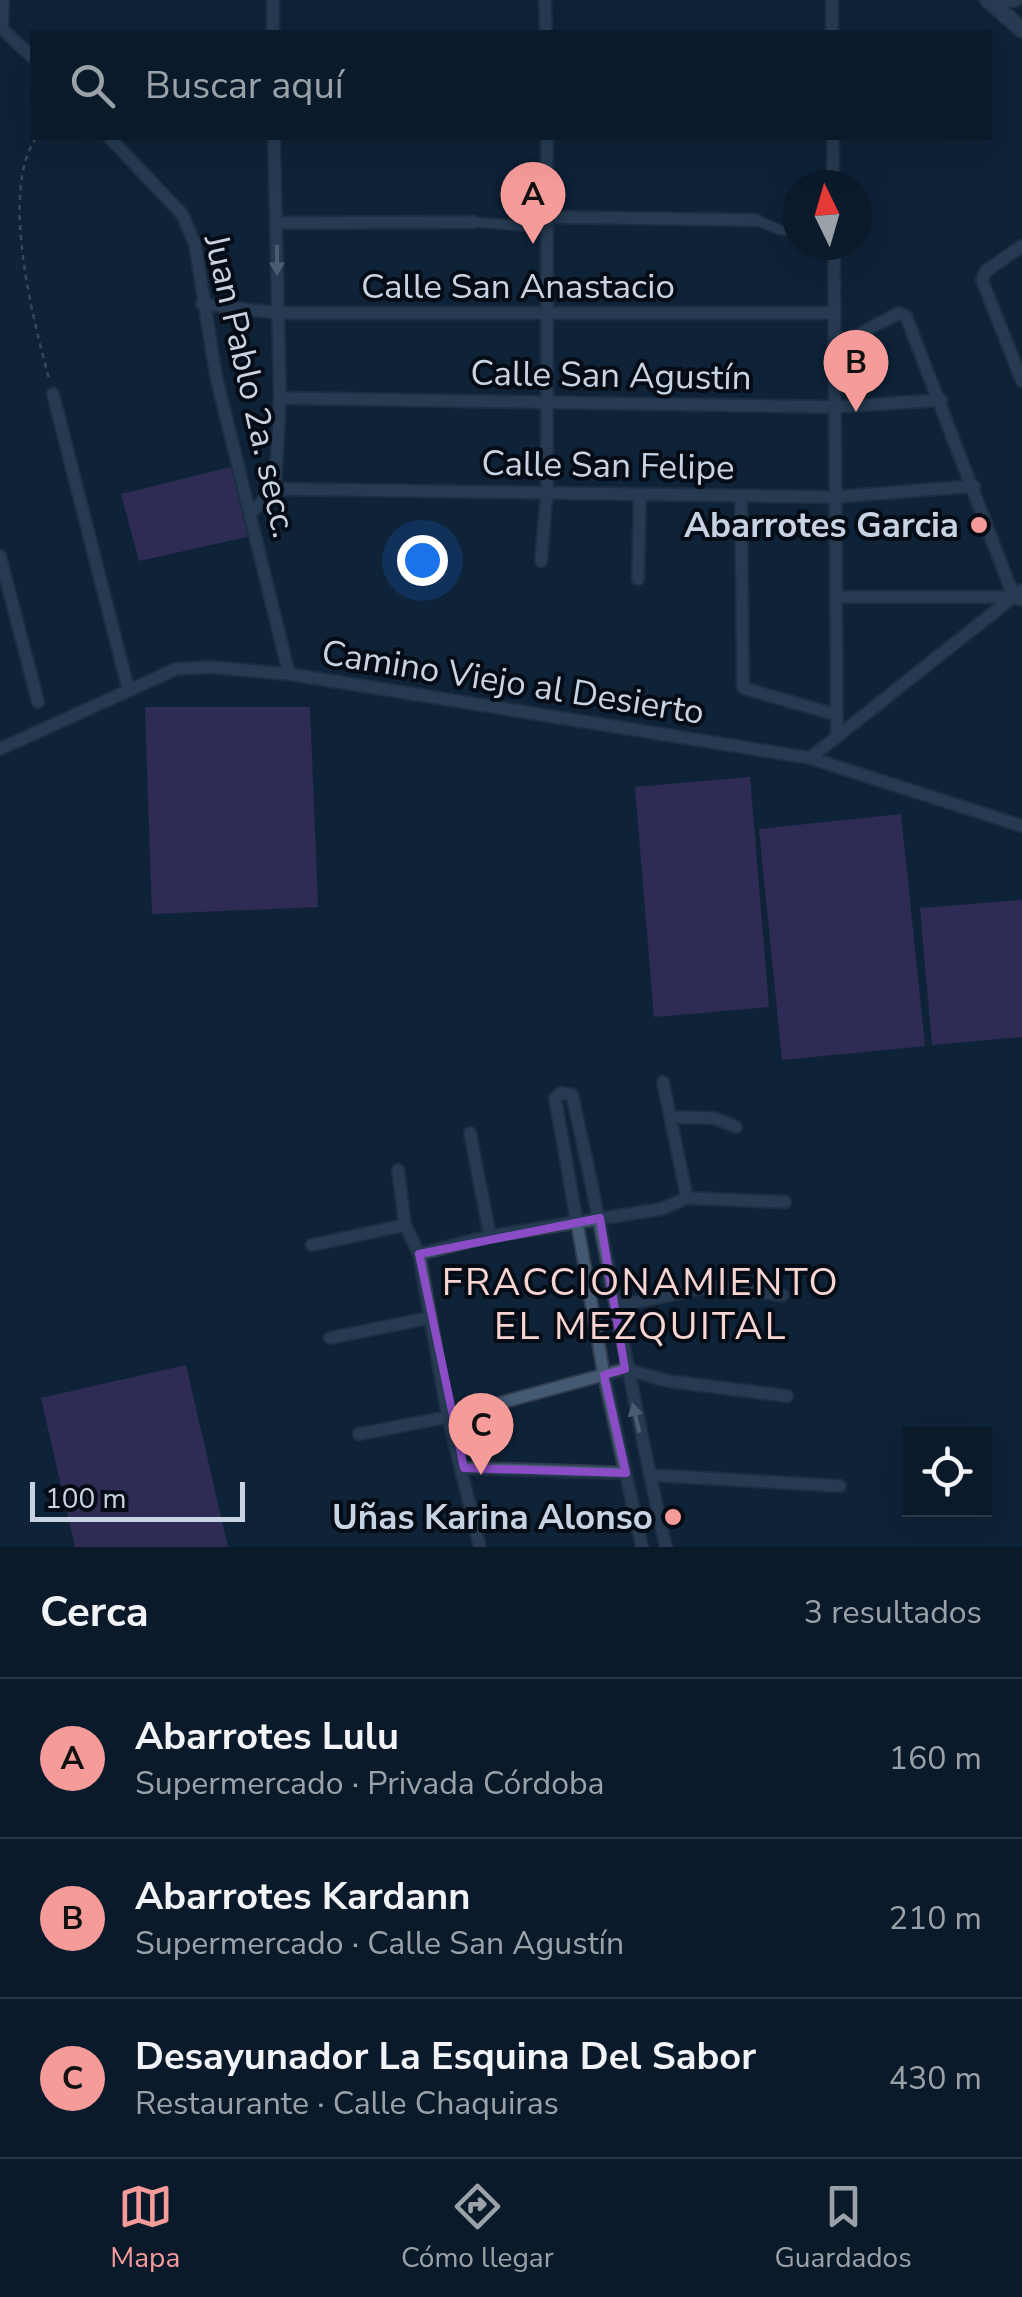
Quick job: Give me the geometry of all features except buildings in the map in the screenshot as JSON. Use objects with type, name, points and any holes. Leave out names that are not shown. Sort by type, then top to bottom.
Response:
[{"type":"street","points":[[3,0],[1,28],[27,46]]},
{"type":"street","points":[[273,0],[273,30]]},
{"type":"street","points":[[545,0],[546,30]]},
{"type":"street","points":[[832,0],[832,30]]},
{"type":"street","points":[[990,2],[1016,0]]},
{"type":"street","points":[[990,2],[1022,30]]},
{"type":"street","name":"Juan Pablo 2a. secc.","points":[[112,140],[182,214],[195,244],[202,304],[289,674]]},
{"type":"street","points":[[251,513],[275,489],[280,398],[274,140]]},
{"type":"street","points":[[541,561],[548,401],[547,140]]},
{"type":"street","points":[[833,140],[833,170]]},
{"type":"street","points":[[277,223],[756,220],[782,230]]},
{"type":"street","points":[[1022,246],[986,271],[982,280],[1022,381]]},
{"type":"street","points":[[834,260],[837,736]]},
{"type":"street","name":"Calle San Anastacio","points":[[202,304],[277,313],[834,314]]},
{"type":"street","points":[[834,347],[899,313],[906,316],[1019,596]]},
{"type":"street","points":[[53,394],[128,688]]},
{"type":"street","name":"Calle San Agustín","points":[[280,398],[834,406],[942,400]]},
{"type":"street","name":"Calle San Felipe","points":[[275,489],[835,497],[974,486]]},
{"type":"street","points":[[638,579],[640,495]]},
{"type":"street","points":[[740,496],[743,688],[837,716]]},
{"type":"street","points":[[0,556],[3,582],[38,702]]},
{"type":"street","points":[[836,597],[1019,596]]},
{"type":"street","points":[[810,758],[1019,596]]},
{"type":"street","name":"Camino Viejo al Desierto","points":[[0,749],[128,688],[176,670],[210,667],[289,674],[810,758],[1022,826]]},
{"type":"street","points":[[662,1082],[686,1198]]},
{"type":"street","points":[[642,1547],[604,1374],[556,1098],[561,1092],[572,1096],[600,1218],[625,1370],[666,1547]]},
{"type":"street","points":[[671,1117],[714,1118],[736,1127]]},
{"type":"street","points":[[470,1133],[490,1236]]},
{"type":"street","points":[[398,1170],[405,1226],[419,1254],[448,1417],[464,1468],[480,1547]]},
{"type":"street","points":[[419,1254],[490,1236],[661,1209],[686,1198],[785,1202]]},
{"type":"street","points":[[312,1246],[405,1226]]},
{"type":"street","points":[[617,1306],[714,1286],[782,1294]]},
{"type":"street","points":[[330,1338],[430,1318]]},
{"type":"street","points":[[358,1434],[448,1417],[625,1370],[668,1381],[787,1396]]},
{"type":"street","points":[[464,1468],[626,1473]]},
{"type":"street","points":[[650,1476],[840,1486]]},
{"type":"path","points":[[23,150],[34,140]]},
{"type":"path","points":[[12,192],[12,228]]},
{"type":"path","points":[[19,277],[53,394]]},
{"type":"highlighted area","points":[[600,1218],[625,1369],[604,1375],[626,1473],[464,1468],[419,1254]]},
{"type":"shaded area","points":[[231,467],[251,536],[139,561],[121,494]]},
{"type":"shaded area","points":[[145,707],[310,707],[318,907],[152,914]]},
{"type":"shaded area","points":[[750,777],[769,1007],[654,1017],[635,787]]},
{"type":"shaded area","points":[[901,814],[925,1046],[782,1060],[759,829]]},
{"type":"shaded area","points":[[1022,900],[1022,1037],[932,1045],[920,908]]},
{"type":"shaded area","points":[[186,1365],[228,1547],[75,1547],[41,1398]]},
{"type":"place","name":"Abarrotes Lulu","points":[[533,244]]},
{"type":"place","name":"Abarrotes Kardann","points":[[856,412]]},
{"type":"place","name":"Abarrotes Garcia","points":[[979,525]]},
{"type":"place","name":"Desayunador La Esquina Del Sabor","points":[[481,1475]]},
{"type":"place","name":"Uñas Karina Alonso","points":[[673,1517]]},
{"type":"district","name":"FRACCIONAMIENTO EL MEZQUITAL","points":[[641,1304]]}]
